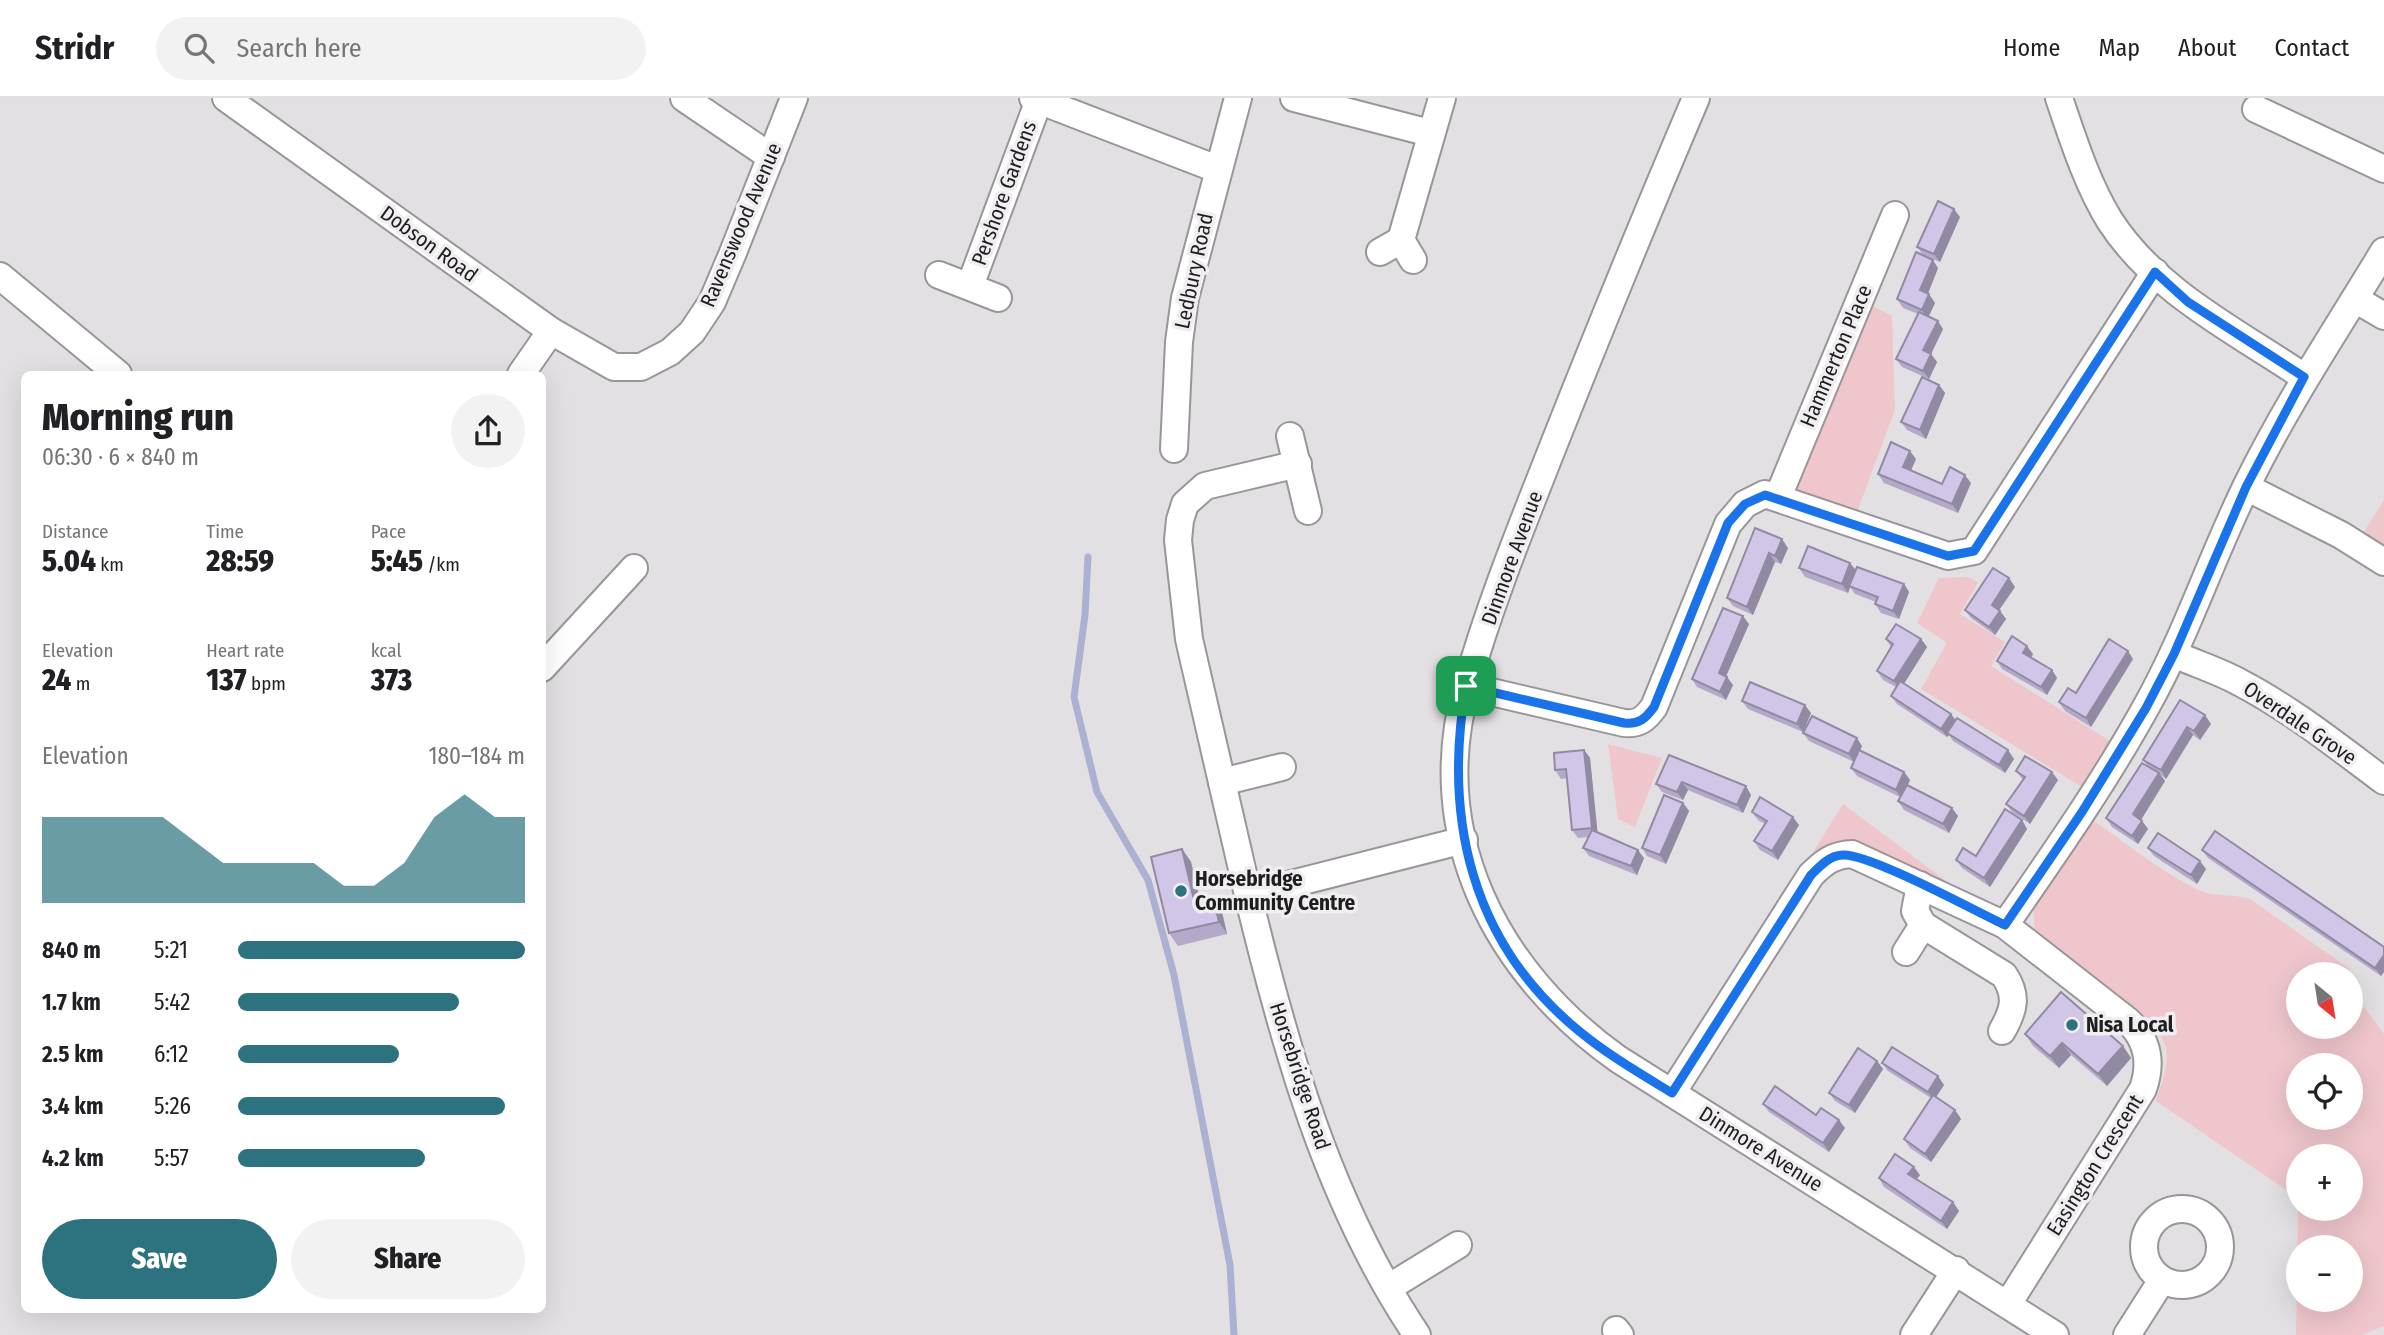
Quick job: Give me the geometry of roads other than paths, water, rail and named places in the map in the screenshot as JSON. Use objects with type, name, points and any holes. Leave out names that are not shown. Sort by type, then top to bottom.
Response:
[{"type":"street","name":"Dobson Road","points":[[226,98],[551,331],[614,367],[642,367]]},
{"type":"street","points":[[684,98],[771,157]]},
{"type":"street","name":"Ravenswood Avenue","points":[[642,367],[670,352],[692,332],[712,302],[794,98]]},
{"type":"street","name":"Ledbury Road","points":[[1174,449],[1179,342],[1185,298],[1217,169],[1238,98]]},
{"type":"street","points":[[1294,98],[1430,133]]},
{"type":"street","points":[[1398,251],[1442,98]]},
{"type":"street","name":"Dinmore Avenue","points":[[1696,98],[1628,256],[1517,539],[1466,686],[1458,736],[1457,775],[1464,840],[1472,872],[1493,925],[1539,991],[1578,1031],[2055,1335]]},
{"type":"street","points":[[2059,98],[2092,186],[2105,212],[2125,241],[2188,302],[2304,377]]},
{"type":"street","points":[[1036,99],[1217,169]]},
{"type":"street","name":"Pershore Gardens","points":[[970,286],[1036,99]]},
{"type":"street","points":[[2256,109],[2384,169]]},
{"type":"street","name":"Hammerton Place","points":[[1777,497],[1896,214]]},
{"type":"street","points":[[2005,925],[2082,812],[2146,708],[2174,654],[2246,487],[2304,377],[2384,251]]},
{"type":"street","points":[[1466,686],[1624,723],[1634,724],[1642,720],[1654,707],[1728,523],[1754,498],[1765,495],[1948,556],[1974,551],[2155,272]]},
{"type":"street","name":"Pershore Gardens","points":[[939,275],[998,298]]},
{"type":"street","points":[[0,276],[114,371]]},
{"type":"street","points":[[2355,299],[2384,316]]},
{"type":"street","points":[[523,371],[551,331]]},
{"type":"street","points":[[1290,436],[1308,511]]},
{"type":"street","name":"Horsebridge Road","points":[[1298,464],[1205,486],[1185,505],[1178,540],[1189,639],[1248,895],[1305,1105],[1388,1288],[1417,1335]]},
{"type":"street","points":[[2246,487],[2341,535],[2384,562]]},
{"type":"street","points":[[546,664],[634,568]]},
{"type":"street","name":"Overdale Grove","points":[[2174,654],[2238,681],[2272,701],[2384,781]]},
{"type":"street","points":[[1222,782],[1282,767]]},
{"type":"street","points":[[1248,895],[1464,840]]},
{"type":"street","name":"Easington Crescent","points":[[1672,1093],[1811,875],[1825,861],[1838,855],[1852,855],[2005,925],[2128,1021],[2140,1033],[2148,1055],[2148,1075],[2143,1089],[2008,1304]]},
{"type":"street","points":[[1920,885],[1915,911],[1923,925],[2004,975],[2015,999],[2002,1031]]},
{"type":"street","points":[[1906,952],[1923,925]]},
{"type":"street","points":[[1388,1288],[1458,1245]]},
{"type":"street","points":[[1914,1335],[1956,1270]]},
{"type":"street","points":[[2127,1335],[2162,1280]]},
{"type":"waterway","points":[[1088,557],[1085,615],[1074,697],[1097,792],[1148,880],[1174,975],[1230,1265],[1234,1335]]},
{"type":"place","name":"Horsebridge Community Centre","points":[[1181,891]]},
{"type":"place","name":"Nisa Local","points":[[2072,1025]]}]
